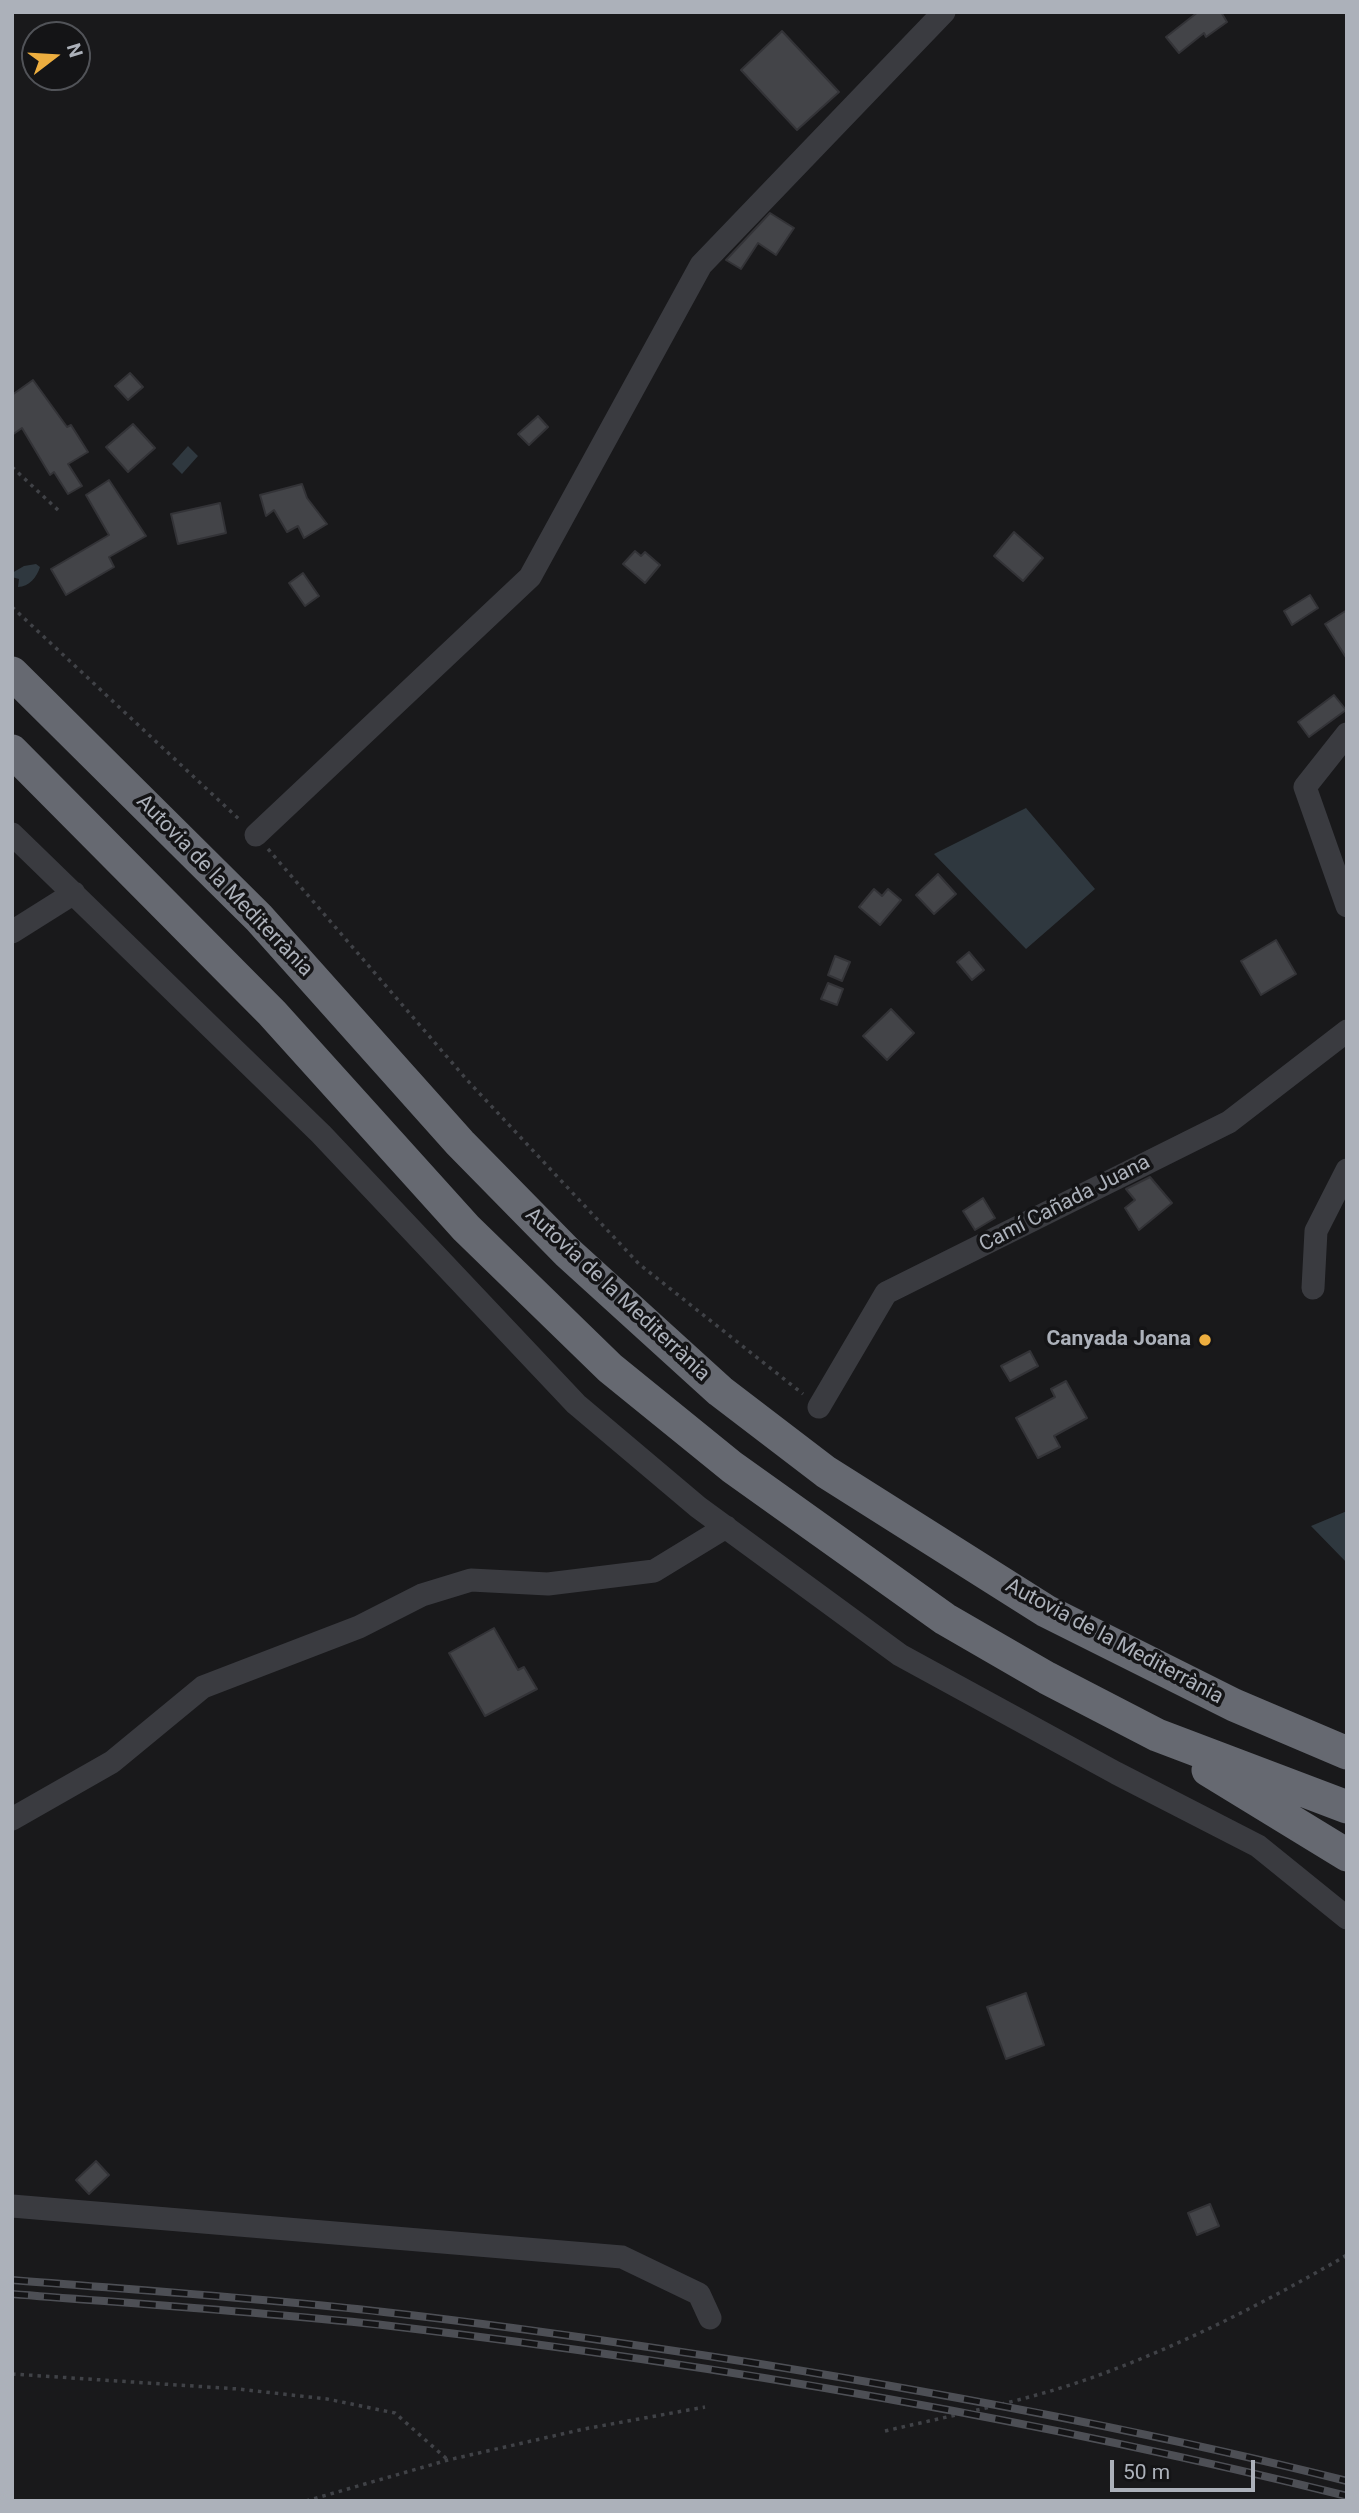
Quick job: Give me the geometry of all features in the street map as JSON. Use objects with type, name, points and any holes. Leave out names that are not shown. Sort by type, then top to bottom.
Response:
[{"type":"highway","name":"Autovia de la Mediterrània","points":[[12,673],[259,918],[460,1143],[567,1252],[720,1391],[825,1472],[1046,1611],[1234,1705],[1347,1753]]},
{"type":"highway","points":[[12,751],[272,1013],[466,1228],[610,1368],[732,1467],[944,1619],[1047,1678],[1157,1735],[1347,1807]]},
{"type":"highway","points":[[1157,1735],[1215,1775],[1347,1855]]},
{"type":"street","points":[[256,835],[530,577],[701,265],[944,12]]},
{"type":"street","points":[[1347,734],[1305,787],[1347,906]]},
{"type":"street","points":[[12,834],[321,1134],[576,1404],[698,1507],[900,1655],[1116,1773],[1258,1846],[1347,1917]]},
{"type":"street","points":[[12,932],[74,893]]},
{"type":"street","name":"Camí Cañada Juana","points":[[819,1407],[886,1293],[1229,1122],[1347,1031]]},
{"type":"street","points":[[1313,1289],[1316,1231],[1347,1170]]},
{"type":"street","points":[[12,1819],[112,1762],[203,1687],[359,1627],[422,1595],[471,1580],[548,1584],[654,1571],[726,1527]]},
{"type":"street","points":[[12,2206],[622,2257],[699,2294],[710,2318]]},
{"type":"path","points":[[12,467],[58,510]]},
{"type":"path","points":[[12,607],[256,835],[467,1080],[639,1264],[819,1407]]},
{"type":"path","points":[[885,2431],[1018,2400],[1100,2375],[1202,2334],[1347,2255]]},
{"type":"path","points":[[12,2374],[238,2389],[327,2399],[395,2413],[448,2460]]},
{"type":"path","points":[[306,2501],[448,2460],[705,2407]]},
{"type":"shaded area","points":[[188,446],[198,456],[182,474],[172,464]]},
{"type":"shaded area","points":[[36,564],[40,567],[35,578],[18,587],[19,579],[12,577],[12,573],[24,566]]},
{"type":"shaded area","points":[[1026,808],[1095,889],[1026,949],[934,854]]},
{"type":"shaded area","points":[[1347,1511],[1347,1563],[1311,1526]]},
{"type":"building","points":[[1198,12],[1221,12],[1227,22],[1206,37],[1204,33],[1179,53],[1166,37]]},
{"type":"building","points":[[782,31],[839,92],[797,130],[741,70]]},
{"type":"building","points":[[770,213],[794,228],[776,255],[758,243],[741,269],[726,260]]},
{"type":"building","points":[[130,373],[143,387],[128,400],[115,386]]},
{"type":"building","points":[[33,380],[67,427],[71,425],[88,452],[68,464],[82,486],[68,494],[54,472],[50,475],[22,428],[12,435],[12,395]]},
{"type":"building","points":[[538,416],[548,427],[529,445],[518,434]]},
{"type":"building","points":[[133,424],[155,448],[128,472],[106,447]]},
{"type":"building","points":[[109,480],[146,536],[109,557],[114,567],[66,595],[51,569],[109,535],[86,495]]},
{"type":"building","points":[[302,484],[307,498],[327,524],[304,538],[298,526],[287,532],[274,510],[266,516],[260,495]]},
{"type":"building","points":[[220,503],[226,533],[178,544],[171,514]]},
{"type":"building","points":[[1014,532],[1043,558],[1023,581],[994,556]]},
{"type":"building","points":[[635,551],[641,556],[645,552],[660,565],[645,583],[623,564]]},
{"type":"building","points":[[303,573],[319,596],[305,606],[289,583]]},
{"type":"building","points":[[1310,595],[1318,608],[1292,625],[1284,611]]},
{"type":"building","points":[[1347,610],[1347,659],[1325,624]]},
{"type":"building","points":[[1334,695],[1346,710],[1309,737],[1298,722]]},
{"type":"building","points":[[938,874],[956,894],[934,914],[916,895]]},
{"type":"building","points":[[874,889],[882,896],[888,889],[901,900],[880,925],[859,907]]},
{"type":"building","points":[[1276,940],[1296,974],[1261,995],[1241,961]]},
{"type":"building","points":[[969,952],[984,970],[972,980],[957,962]]},
{"type":"building","points":[[835,956],[850,962],[842,981],[828,975]]},
{"type":"building","points":[[828,983],[843,989],[837,1005],[821,999]]},
{"type":"building","points":[[891,1009],[914,1033],[887,1060],[863,1036]]},
{"type":"building","points":[[1150,1177],[1172,1203],[1139,1230],[1125,1208],[1135,1200],[1126,1189]]},
{"type":"building","points":[[983,1198],[995,1218],[975,1230],[963,1211]]},
{"type":"building","points":[[1030,1351],[1038,1366],[1010,1381],[1001,1366]]},
{"type":"building","points":[[1066,1381],[1087,1418],[1054,1436],[1060,1447],[1038,1458],[1016,1418],[1055,1397],[1051,1389]]},
{"type":"building","points":[[494,1628],[518,1670],[524,1667],[537,1689],[485,1716],[449,1653]]},
{"type":"building","points":[[1026,1993],[1044,2045],[1006,2059],[987,2007]]},
{"type":"building","points":[[96,2161],[109,2175],[89,2194],[76,2180]]},
{"type":"building","points":[[1210,2204],[1219,2226],[1197,2235],[1188,2213]]},
{"type":"railway","points":[[12,2280],[384,2312],[708,2356],[1052,2416],[1200,2446],[1347,2481]]},
{"type":"railway","points":[[12,2294],[391,2326],[752,2376],[991,2418],[1347,2496]]},
{"type":"place","name":"Canyada Joana","points":[[1205,1340]]}]
